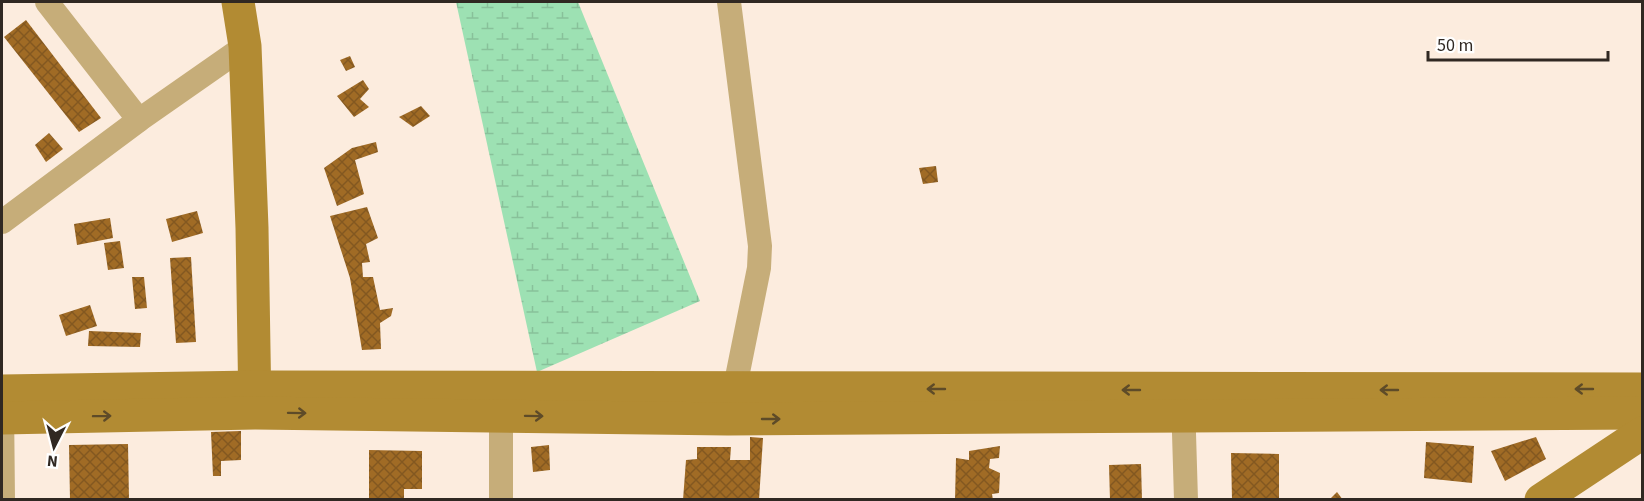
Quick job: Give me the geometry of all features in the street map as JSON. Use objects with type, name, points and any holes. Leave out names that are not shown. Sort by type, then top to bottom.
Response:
[{"type":"street","points":[[47,2],[139,120]]},
{"type":"street","points":[[238,2],[245,46],[255,400]]},
{"type":"street","points":[[729,2],[760,246],[759,268],[732,403]]},
{"type":"street","points":[[2,222],[139,120],[245,46]]},
{"type":"street","points":[[1183,403],[1642,389]]},
{"type":"street","points":[[3,500],[2,402],[255,400],[1183,403],[1642,413]]},
{"type":"street","points":[[501,402],[501,500]]},
{"type":"street","points":[[1183,403],[1186,500]]},
{"type":"street","points":[[1541,500],[1642,433]]},
{"type":"green space","points":[[456,2],[578,2],[700,301],[537,372]]},
{"type":"building","points":[[26,20],[101,118],[79,132],[4,37]]},
{"type":"building","points":[[350,56],[355,67],[346,71],[340,60]]},
{"type":"building","points":[[363,80],[369,89],[360,99],[369,107],[354,117],[337,96]]},
{"type":"building","points":[[421,106],[430,116],[413,127],[399,117]]},
{"type":"building","points":[[49,133],[63,149],[46,162],[35,145]]},
{"type":"building","points":[[376,142],[378,152],[355,160],[364,194],[337,206],[324,168],[352,148]]},
{"type":"building","points":[[936,166],[938,182],[923,184],[919,168]]},
{"type":"building","points":[[367,207],[378,238],[366,244],[370,262],[362,263],[363,277],[373,277],[380,310],[393,308],[391,316],[380,323],[381,349],[362,350],[350,278],[330,216]]},
{"type":"building","points":[[197,211],[203,233],[172,242],[166,219]]},
{"type":"building","points":[[110,218],[113,238],[77,245],[74,224]]},
{"type":"building","points":[[120,241],[124,268],[108,270],[104,243]]},
{"type":"building","points":[[191,257],[196,342],[176,343],[170,258]]},
{"type":"building","points":[[132,277],[144,277],[147,308],[135,309]]},
{"type":"building","points":[[90,305],[97,326],[66,336],[59,315]]},
{"type":"building","points":[[89,331],[141,333],[140,347],[88,346]]},
{"type":"building","points":[[241,431],[241,460],[221,461],[221,476],[213,476],[211,432]]},
{"type":"building","points":[[750,437],[763,438],[759,500],[683,500],[686,460],[697,459],[697,447],[731,447],[730,460],[750,460]]},
{"type":"building","points":[[1536,437],[1546,459],[1505,481],[1491,451]]},
{"type":"building","points":[[1426,442],[1474,446],[1472,483],[1424,478]]},
{"type":"building","points":[[128,444],[129,500],[70,500],[69,445]]},
{"type":"building","points":[[549,445],[550,470],[533,472],[531,447]]},
{"type":"building","points":[[1000,446],[999,458],[990,459],[989,468],[1000,473],[999,493],[992,494],[993,500],[955,500],[956,458],[969,460],[969,451]]},
{"type":"building","points":[[369,450],[422,451],[422,489],[404,489],[404,500],[369,500]]},
{"type":"building","points":[[1231,453],[1279,454],[1279,500],[1232,500]]},
{"type":"building","points":[[1141,464],[1142,500],[1110,500],[1109,465]]},
{"type":"building","points":[[1337,492],[1343,500],[1329,500]]}]
